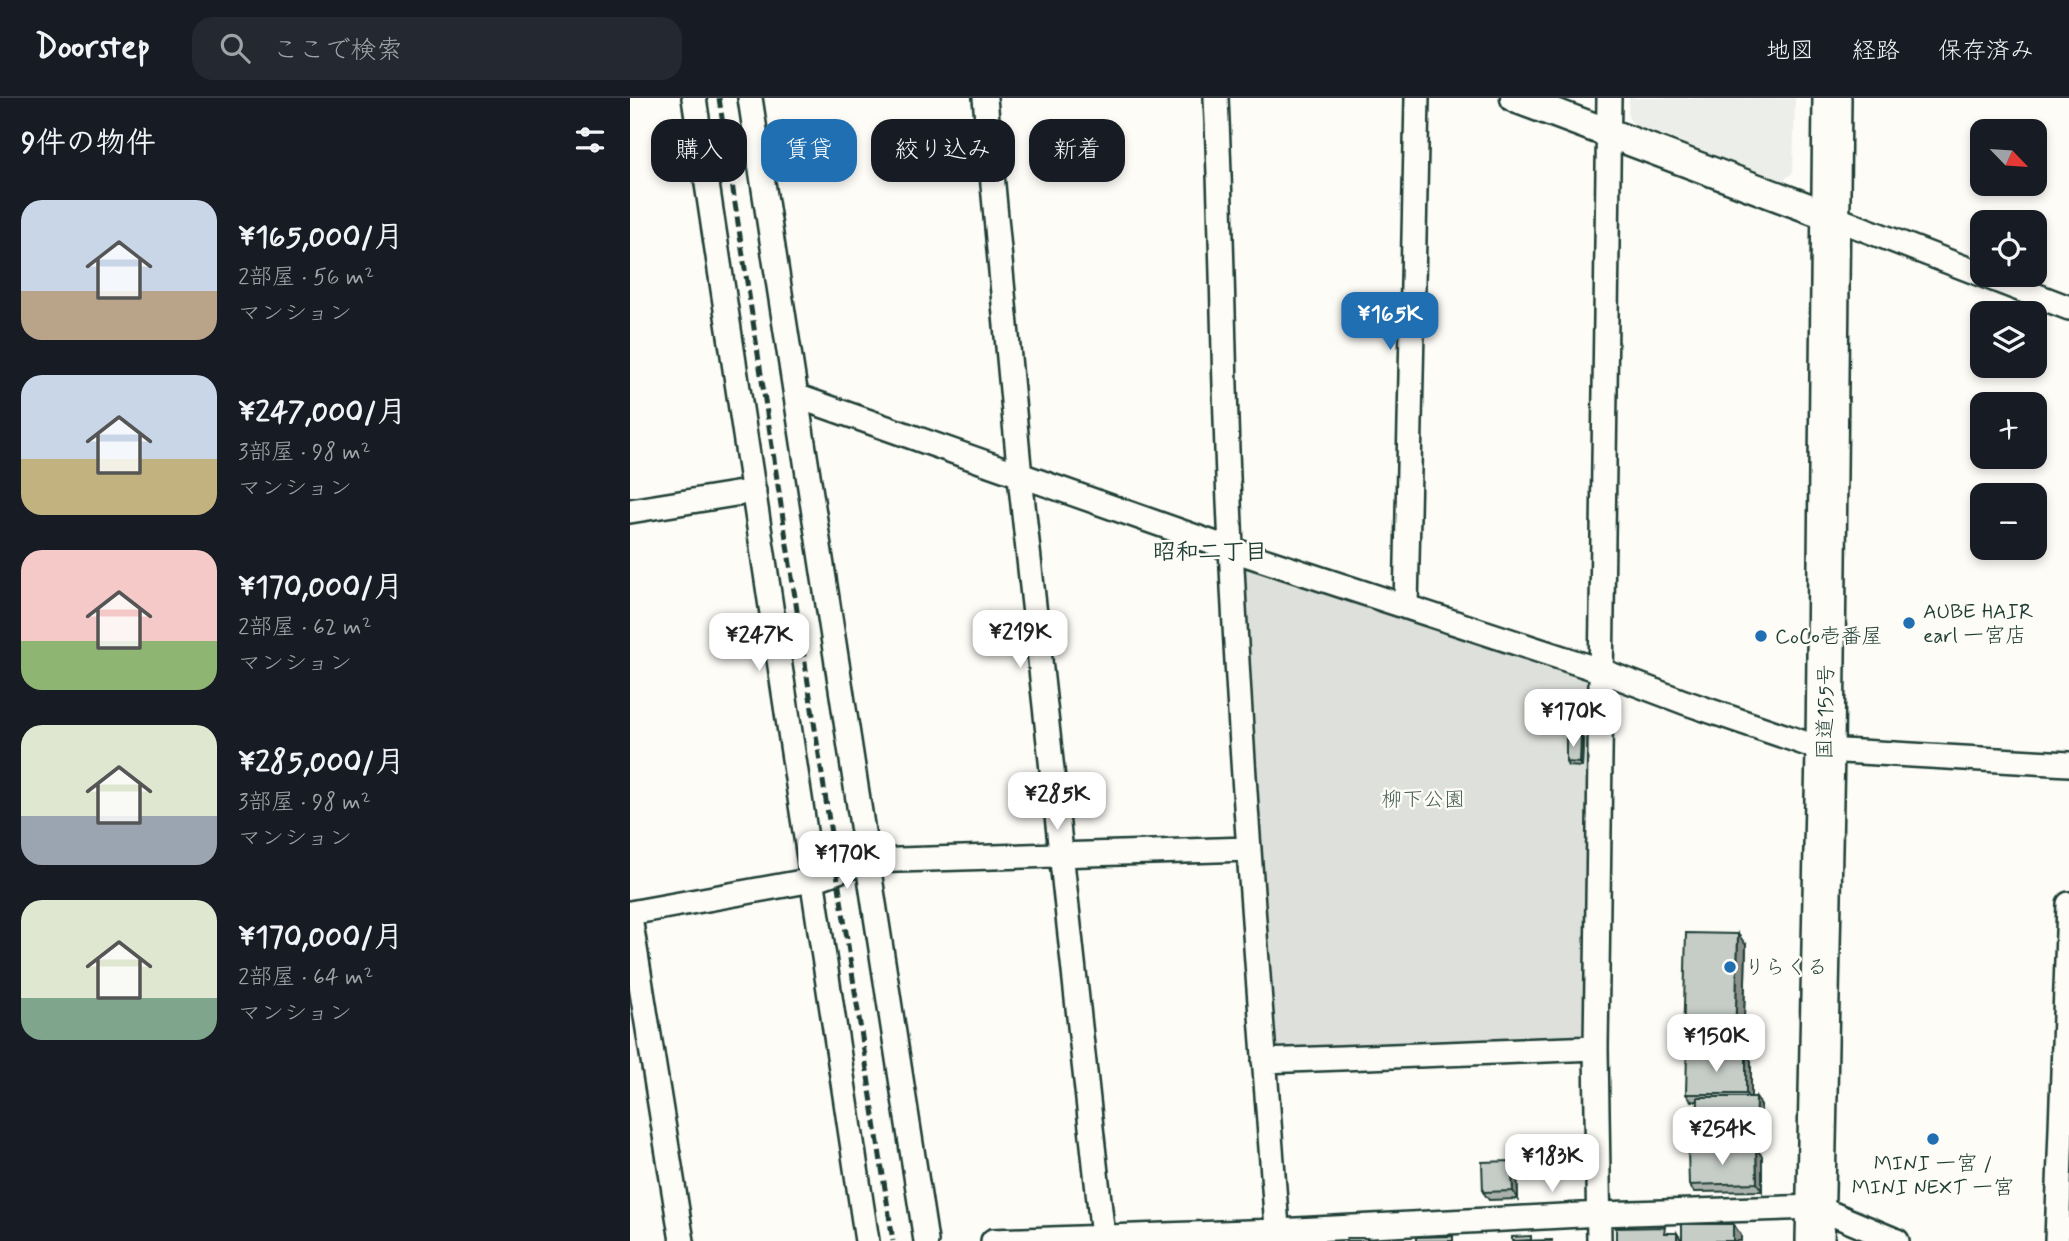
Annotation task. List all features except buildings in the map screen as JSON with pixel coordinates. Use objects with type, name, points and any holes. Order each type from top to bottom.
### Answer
[{"type":"highway","name":"国道155号","points":[[1815,1224],[1825,750],[1832,98]]},
{"type":"street","points":[[694,98],[867,1241]]},
{"type":"street","points":[[750,98],[926,1241]]},
{"type":"street","points":[[985,98],[1020,477],[1103,1237]]},
{"type":"street","points":[[1216,98],[1233,550],[1249,849],[1277,1236]]},
{"type":"street","points":[[1406,607],[1417,98]]},
{"type":"street","points":[[1515,98],[1970,270]]},
{"type":"street","points":[[1599,1241],[1596,1048],[1609,98]]},
{"type":"street","points":[[2014,287],[2069,308]]},
{"type":"street","points":[[796,396],[1020,477],[1602,671],[1825,750],[2069,764]]},
{"type":"street","points":[[630,511],[754,491]]},
{"type":"street","points":[[682,1241],[630,915],[813,880],[867,861],[1249,849]]},
{"type":"street","points":[[2057,1241],[2069,904]]},
{"type":"street","points":[[1264,1061],[1596,1048]]},
{"type":"street","points":[[993,1241],[1277,1236],[1600,1214],[1815,1224],[1897,1241]]},
{"type":"shaded area","points":[[1629,98],[1795,98],[1793,172],[1783,181],[1634,124],[1628,117]]},
{"type":"green space","name":"柳下公園","points":[[1236,555],[1596,674],[1591,1045],[1268,1056]]},
{"type":"railway","points":[[719,98],[893,1241]]},
{"type":"place","name":"AUBE HAIR earl 一宮店","points":[[1909,623]]},
{"type":"place","name":"CoCo壱番屋","points":[[1761,636]]},
{"type":"place","name":"りらくる","points":[[1730,967]]},
{"type":"place","name":"MINI 一宮 / MINI NEXT 一宮","points":[[1933,1139]]},
{"type":"district","name":"昭和二丁目","points":[[1210,551]]}]
